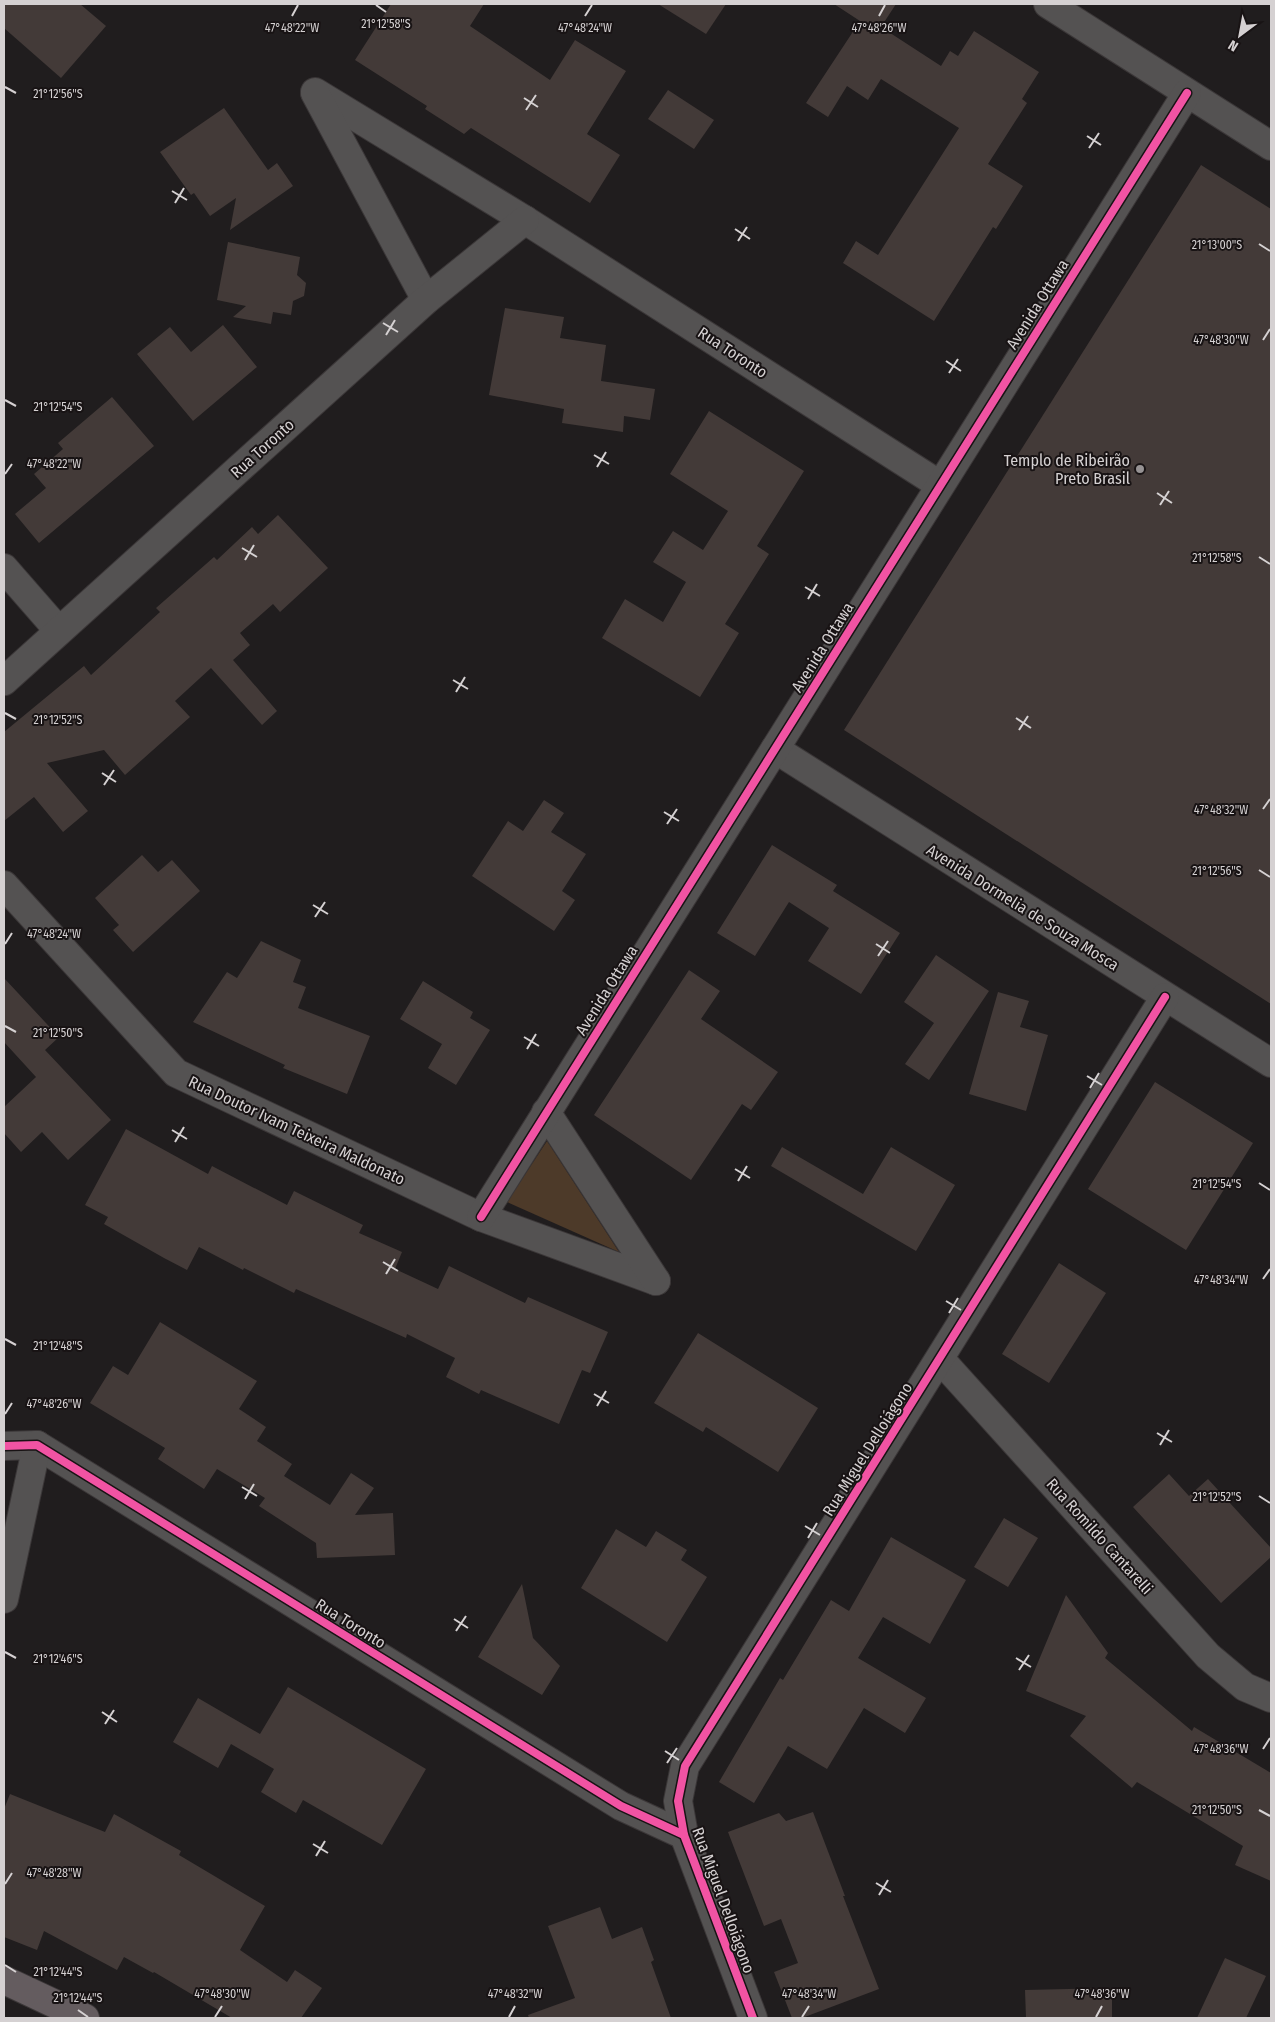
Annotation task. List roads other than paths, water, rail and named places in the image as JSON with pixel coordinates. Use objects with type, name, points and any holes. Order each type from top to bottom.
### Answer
[{"type":"main road","points":[[4,1980],[85,2018]]},
{"type":"street","points":[[1048,4],[1271,146]]},
{"type":"street","name":"Rua Toronto","points":[[426,300],[314,92],[525,220],[940,485]]},
{"type":"street","name":"Avenida Ottawa","points":[[481,1217],[1187,93]]},
{"type":"street","name":"Rua Toronto","points":[[4,681],[426,300],[525,220]]},
{"type":"street","points":[[4,568],[59,631]]},
{"type":"street","name":"Avenida Dormelia de Souza Mosca","points":[[775,750],[1271,1063]]},
{"type":"street","name":"Rua Doutor Ivam Teixeira Maldonato","points":[[4,884],[176,1073],[481,1217],[656,1281],[546,1112]]},
{"type":"street","name":"Rua Miguel Delloiágono","points":[[752,2018],[684,1834],[678,1801],[685,1766],[1165,997]]},
{"type":"street","name":"Rua Romildo Cantarelli","points":[[940,1359],[1208,1656],[1245,1687],[1271,1698]]},
{"type":"street","points":[[4,1446],[37,1445],[4,1598]]},
{"type":"street","name":"Rua Toronto","points":[[37,1445],[621,1806],[684,1834]]},
{"type":"place","name":"Templo de Ribeirão Preto Brasil","points":[[1140,469]]}]
